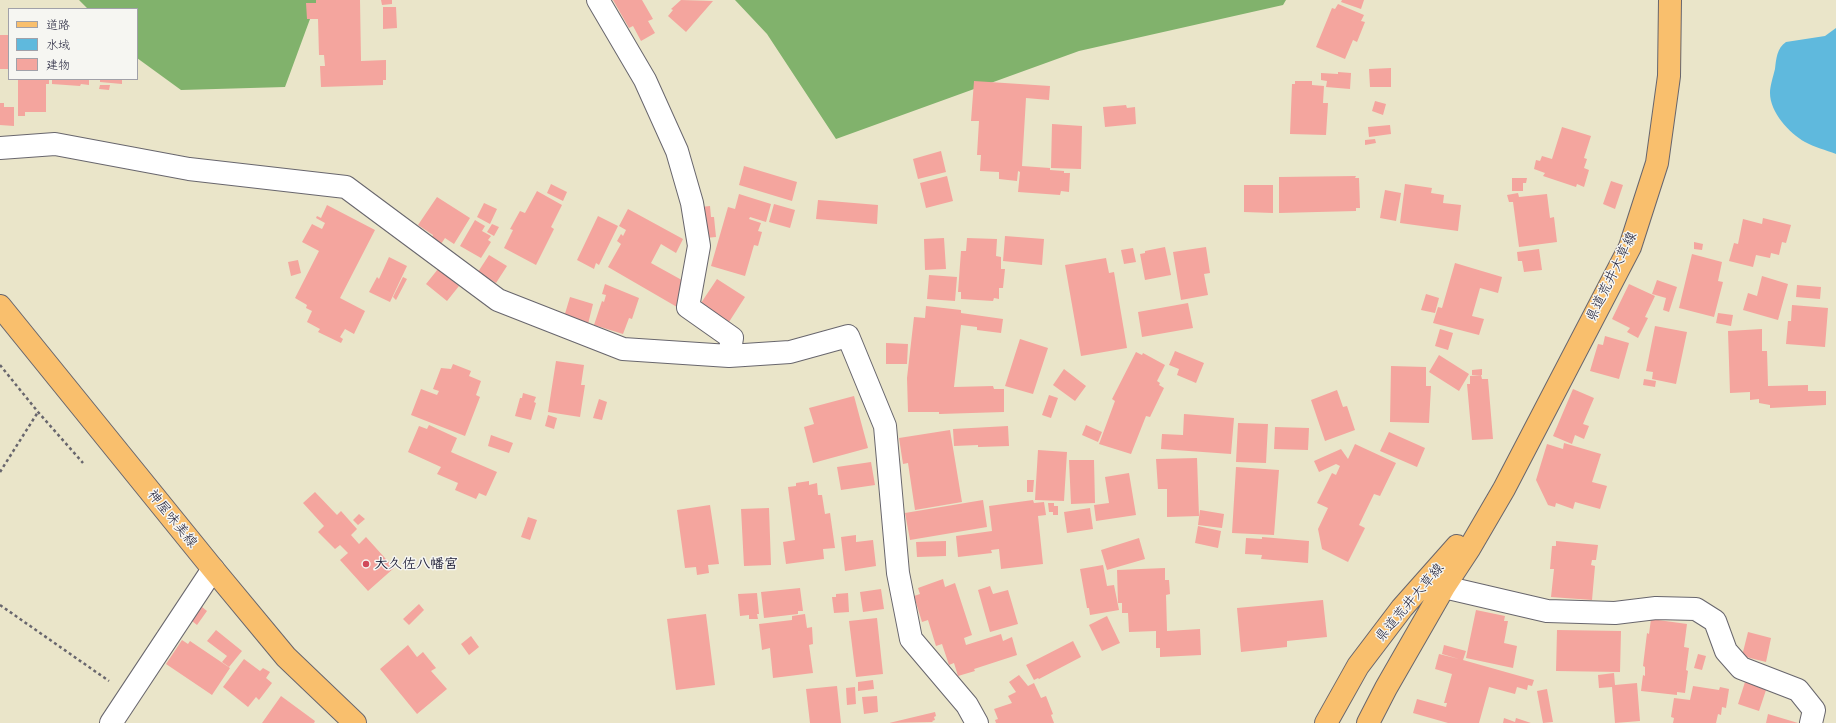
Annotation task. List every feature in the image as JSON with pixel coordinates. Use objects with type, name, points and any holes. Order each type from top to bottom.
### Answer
[{"type":"main road","name":"県道荒井大草線","points":[[1368,723],[1386,688],[1444,588],[1504,489],[1630,246],[1658,163],[1670,76],[1670,0]]},
{"type":"main road","name":"神屋味美線","points":[[0,306],[286,657],[355,723]]},
{"type":"main road","name":"県道荒井大草線","points":[[1326,723],[1358,666],[1402,608],[1440,567],[1504,489]]},
{"type":"street","points":[[598,0],[645,80],[677,151],[692,203],[699,246],[688,307],[732,338],[729,356]]},
{"type":"street","points":[[0,148],[55,144],[189,169],[346,187],[498,300],[623,349],[729,356],[790,352],[848,336],[885,426],[898,573],[911,640],[967,705],[977,723]]},
{"type":"street","points":[[110,723],[213,569]]},
{"type":"street","points":[[1444,588],[1547,611],[1615,613],[1656,608],[1696,609],[1716,621],[1726,651],[1741,668],[1798,690],[1814,710],[1811,723]]},
{"type":"path","points":[[0,365],[38,412],[83,463]]},
{"type":"path","points":[[0,472],[38,412]]},
{"type":"path","points":[[0,605],[129,695]]},
{"type":"green space","points":[[79,0],[317,0],[285,87],[181,90],[138,59],[138,8],[87,8]]},
{"type":"green space","points":[[735,0],[1286,0],[1283,5],[1079,51],[836,139],[767,34]]},
{"type":"water","points":[[1836,28],[1836,154],[1809,144],[1787,128],[1773,107],[1770,93],[1776,61],[1783,44],[1786,42],[1825,36]]},
{"type":"building","points":[[316,0],[360,0],[361,61],[386,60],[386,80],[383,80],[383,85],[321,87],[320,66],[325,66],[324,55],[319,55],[318,19],[307,19],[306,3],[316,3]]},
{"type":"building","points":[[381,0],[392,0],[392,4],[382,5]]},
{"type":"building","points":[[613,0],[642,0],[653,19],[648,21],[655,33],[641,41],[633,26],[629,28]]},
{"type":"building","points":[[681,0],[713,1],[686,32],[668,16],[673,10],[671,9]]},
{"type":"building","points":[[1342,0],[1364,0],[1361,9],[1341,2]]},
{"type":"building","points":[[1338,4],[1364,15],[1361,21],[1365,22],[1357,42],[1353,40],[1345,59],[1316,47],[1332,8],[1335,9]]},
{"type":"building","points":[[383,7],[396,7],[397,28],[383,29]]},
{"type":"building","points":[[0,35],[8,35],[8,69],[0,69]]},
{"type":"building","points":[[1391,68],[1391,87],[1370,87],[1369,69]]},
{"type":"building","points":[[1338,72],[1351,73],[1350,89],[1326,87],[1327,81],[1321,80],[1321,73],[1338,74]]},
{"type":"building","points":[[18,80],[49,80],[49,84],[46,84],[46,112],[25,112],[25,116],[18,116]]},
{"type":"building","points":[[52,80],[89,80],[89,85],[81,84],[80,86],[52,84]]},
{"type":"building","points":[[100,80],[122,80],[122,84],[100,82]]},
{"type":"building","points":[[974,81],[1050,86],[1049,100],[1026,98],[1022,166],[1050,168],[1050,170],[1070,173],[1069,192],[1061,191],[1060,195],[1018,192],[1020,172],[1018,171],[1017,181],[999,179],[999,172],[980,171],[981,155],[977,155],[979,121],[971,121]]},
{"type":"building","points":[[1295,81],[1312,81],[1312,85],[1324,86],[1323,103],[1328,103],[1326,135],[1290,134],[1292,84],[1295,84]]},
{"type":"building","points":[[100,85],[110,85],[109,90],[99,89]]},
{"type":"building","points":[[1375,101],[1386,104],[1383,115],[1372,111]]},
{"type":"building","points":[[0,103],[4,103],[4,107],[14,107],[14,126],[0,125]]},
{"type":"building","points":[[1126,105],[1127,108],[1135,107],[1136,124],[1105,127],[1103,107]]},
{"type":"building","points":[[1052,124],[1082,126],[1081,169],[1051,168]]},
{"type":"building","points":[[1390,125],[1391,134],[1369,137],[1368,127]]},
{"type":"building","points":[[1562,127],[1591,136],[1584,158],[1587,159],[1584,168],[1589,170],[1584,187],[1577,184],[1576,187],[1543,176],[1545,173],[1534,169],[1536,160],[1540,161],[1542,156],[1552,159]]},
{"type":"building","points":[[1375,139],[1376,143],[1365,145],[1365,140]]},
{"type":"building","points":[[941,151],[946,172],[918,179],[913,159]]},
{"type":"building","points":[[744,166],[797,182],[792,201],[739,185]]},
{"type":"building","points":[[947,176],[953,201],[926,208],[920,183]]},
{"type":"building","points":[[1356,176],[1355,178],[1359,178],[1360,208],[1356,208],[1356,211],[1279,213],[1279,177]]},
{"type":"building","points":[[1512,178],[1527,178],[1526,183],[1523,183],[1523,191],[1512,191]]},
{"type":"building","points":[[1611,181],[1623,185],[1615,209],[1603,204]]},
{"type":"building","points":[[551,184],[567,192],[563,201],[547,193]]},
{"type":"building","points":[[1405,184],[1432,188],[1431,193],[1444,195],[1443,203],[1461,205],[1458,231],[1400,223]]},
{"type":"building","points":[[1244,185],[1273,185],[1273,213],[1244,212]]},
{"type":"building","points":[[1385,190],[1401,193],[1396,221],[1380,218]]},
{"type":"building","points":[[537,191],[562,205],[551,227],[554,229],[536,265],[504,248],[513,230],[510,229],[520,211],[525,213]]},
{"type":"building","points":[[1518,193],[1519,197],[1547,194],[1550,218],[1554,217],[1557,242],[1519,247],[1513,202],[1509,202],[1507,195]]},
{"type":"building","points":[[739,194],[771,204],[766,222],[750,217],[749,219],[761,223],[758,231],[762,232],[758,246],[754,245],[745,276],[711,266],[728,207],[735,209]]},
{"type":"building","points":[[437,197],[470,218],[454,244],[445,238],[441,244],[432,238],[433,235],[418,225]]},
{"type":"building","points":[[818,200],[878,205],[877,224],[816,219]]},
{"type":"building","points":[[484,203],[497,209],[490,224],[477,217]]},
{"type":"building","points":[[774,204],[795,210],[790,228],[769,222]]},
{"type":"building","points":[[327,205],[375,230],[340,298],[365,311],[354,334],[345,329],[340,337],[343,339],[341,343],[318,332],[320,329],[307,322],[312,311],[306,308],[307,305],[295,298],[319,251],[302,242],[312,224],[322,229],[325,223],[316,218],[317,216],[321,218]]},
{"type":"building","points":[[710,206],[711,217],[714,217],[716,237],[705,238],[701,207]]},
{"type":"building","points":[[628,209],[683,239],[676,253],[661,244],[651,263],[689,284],[677,307],[608,267],[621,244],[617,241],[621,234],[623,236],[626,230],[619,226]]},
{"type":"building","points":[[598,216],[618,226],[599,265],[596,263],[594,269],[577,260]]},
{"type":"building","points":[[1763,218],[1791,225],[1786,243],[1782,242],[1779,255],[1771,253],[1770,258],[1756,255],[1753,267],[1729,261],[1734,243],[1738,244],[1743,219],[1762,224]]},
{"type":"building","points":[[475,220],[485,226],[482,231],[491,236],[488,240],[491,242],[481,258],[460,246]]},
{"type":"building","points":[[492,224],[499,227],[494,236],[487,232]]},
{"type":"building","points":[[1005,236],[1044,239],[1042,265],[1003,261]]},
{"type":"building","points":[[944,238],[946,269],[925,270],[924,239]]},
{"type":"building","points":[[967,238],[997,239],[996,256],[1001,257],[1001,269],[1005,269],[1003,288],[999,288],[999,299],[994,298],[993,301],[961,299],[961,292],[958,292],[961,251],[966,251]]},
{"type":"building","points":[[1694,242],[1703,244],[1702,250],[1694,249]]},
{"type":"building","points":[[1165,247],[1171,275],[1145,280],[1140,254],[1145,253],[1145,251]]},
{"type":"building","points":[[1206,247],[1210,273],[1204,274],[1208,295],[1181,300],[1173,252]]},
{"type":"building","points":[[1133,248],[1136,262],[1124,264],[1121,250]]},
{"type":"building","points":[[1539,249],[1542,270],[1524,272],[1522,261],[1518,261],[1517,252]]},
{"type":"building","points":[[1692,254],[1722,262],[1718,281],[1723,282],[1714,317],[1679,308]]},
{"type":"building","points":[[489,255],[507,266],[496,283],[478,272]]},
{"type":"building","points":[[389,257],[407,266],[390,302],[369,292],[377,277],[379,279]]},
{"type":"building","points":[[1106,258],[1109,273],[1114,272],[1127,348],[1081,356],[1065,265]]},
{"type":"building","points":[[298,260],[301,273],[291,276],[288,262]]},
{"type":"building","points":[[1455,263],[1502,277],[1498,293],[1480,288],[1472,316],[1484,319],[1479,335],[1433,323],[1438,307],[1442,308]]},
{"type":"building","points":[[438,269],[459,286],[447,301],[426,284]]},
{"type":"building","points":[[929,275],[957,277],[955,301],[927,299]]},
{"type":"building","points":[[1762,276],[1788,284],[1778,320],[1743,310],[1748,293],[1757,296]]},
{"type":"building","points":[[403,277],[407,279],[396,300],[393,297]]},
{"type":"building","points":[[717,279],[745,297],[729,322],[701,303]]},
{"type":"building","points":[[1657,280],[1677,287],[1669,312],[1663,310],[1666,298],[1652,294]]},
{"type":"building","points":[[605,284],[639,298],[632,319],[629,318],[623,334],[594,325],[602,301],[604,302],[606,295],[602,294]]},
{"type":"building","points":[[1629,284],[1655,296],[1645,317],[1648,318],[1638,338],[1627,332],[1630,328],[1612,319]]},
{"type":"building","points":[[1797,285],[1821,287],[1820,299],[1796,297]]},
{"type":"building","points":[[1426,294],[1439,298],[1435,313],[1421,310]]},
{"type":"building","points":[[570,297],[593,304],[588,324],[564,317]]},
{"type":"building","points":[[1188,303],[1193,328],[1142,337],[1138,312]]},
{"type":"building","points":[[1792,305],[1828,308],[1825,347],[1786,344],[1788,321],[1791,321]]},
{"type":"building","points":[[926,306],[961,310],[961,313],[1003,319],[1001,333],[977,330],[977,327],[961,325],[954,387],[993,386],[994,389],[1004,389],[1004,412],[939,414],[939,412],[908,412],[907,378],[914,317],[925,318]]},
{"type":"building","points":[[1718,313],[1733,315],[1731,326],[1716,323]]},
{"type":"building","points":[[1655,326],[1687,332],[1676,384],[1652,379],[1653,372],[1646,371]]},
{"type":"building","points":[[1440,329],[1453,333],[1448,350],[1435,346]]},
{"type":"building","points":[[1762,329],[1762,351],[1767,351],[1768,386],[1808,385],[1808,391],[1826,391],[1826,405],[1770,408],[1770,405],[1759,403],[1759,399],[1750,400],[1750,392],[1730,393],[1728,331]]},
{"type":"building","points":[[1605,336],[1629,343],[1619,379],[1590,371],[1598,344],[1603,345]]},
{"type":"building","points":[[1020,339],[1048,348],[1033,394],[1005,386]]},
{"type":"building","points":[[886,343],[908,344],[907,364],[886,364]]},
{"type":"building","points":[[1175,351],[1204,363],[1196,383],[1177,375],[1179,369],[1169,365]]},
{"type":"building","points":[[1136,352],[1142,355],[1143,353],[1165,365],[1157,381],[1160,383],[1159,385],[1164,388],[1150,417],[1146,416],[1131,454],[1099,444],[1115,401],[1112,399]]},
{"type":"building","points":[[1439,355],[1469,374],[1459,391],[1429,372]]},
{"type":"building","points":[[556,361],[584,365],[581,385],[585,385],[580,417],[548,412]]},
{"type":"building","points":[[453,364],[471,371],[469,376],[481,381],[476,395],[480,397],[465,436],[411,415],[421,389],[437,395],[439,391],[433,389],[441,368],[451,369]]},
{"type":"building","points":[[1391,366],[1426,367],[1426,386],[1431,386],[1429,423],[1390,422]]},
{"type":"building","points":[[1064,369],[1086,386],[1075,401],[1053,385]]},
{"type":"building","points":[[1482,369],[1482,375],[1472,375],[1472,370]]},
{"type":"building","points":[[1481,375],[1482,379],[1488,379],[1493,439],[1472,440],[1467,384],[1470,384],[1470,376]]},
{"type":"building","points":[[1644,379],[1656,381],[1655,387],[1643,385]]},
{"type":"building","points":[[1573,389],[1594,398],[1583,424],[1589,426],[1584,439],[1575,435],[1572,444],[1553,436]]},
{"type":"building","points":[[1337,390],[1343,407],[1347,406],[1355,430],[1325,441],[1311,400]]},
{"type":"building","points":[[523,393],[536,397],[534,402],[536,403],[531,420],[515,416]]},
{"type":"building","points":[[1049,395],[1058,398],[1051,418],[1042,415]]},
{"type":"building","points":[[854,396],[868,448],[813,463],[804,427],[814,424],[809,408]]},
{"type":"building","points":[[599,399],[607,402],[602,420],[593,418]]},
{"type":"building","points":[[1184,414],[1234,418],[1231,454],[1161,449],[1162,434],[1183,435]]},
{"type":"building","points":[[548,415],[557,418],[554,429],[545,426]]},
{"type":"building","points":[[1238,423],[1268,424],[1266,463],[1236,462]]},
{"type":"building","points":[[429,425],[457,438],[451,452],[497,472],[486,496],[479,493],[476,499],[455,490],[458,483],[437,474],[441,467],[408,452],[419,426],[427,429]]},
{"type":"building","points":[[1086,425],[1102,432],[1098,442],[1082,435]]},
{"type":"building","points":[[1008,426],[1009,446],[954,446],[953,429]]},
{"type":"building","points":[[1275,427],[1309,428],[1308,450],[1274,449]]},
{"type":"building","points":[[950,430],[962,502],[915,510],[908,463],[903,464],[899,438]]},
{"type":"building","points":[[1389,432],[1425,448],[1417,467],[1380,451]]},
{"type":"building","points":[[491,435],[513,443],[509,453],[488,446]]},
{"type":"building","points":[[1564,443],[1601,454],[1592,482],[1607,486],[1600,509],[1575,502],[1573,509],[1556,503],[1555,507],[1548,505],[1536,480],[1547,444],[1563,449]]},
{"type":"building","points":[[1355,444],[1396,463],[1380,496],[1374,494],[1359,525],[1365,528],[1348,562],[1322,549],[1318,529],[1328,508],[1317,503],[1332,473],[1336,475],[1340,466],[1336,464],[1319,472],[1314,461],[1341,449],[1348,459]]},
{"type":"building","points":[[1038,450],[1067,452],[1064,501],[1035,500]]},
{"type":"building","points":[[1197,458],[1199,516],[1167,517],[1167,489],[1158,489],[1156,459]]},
{"type":"building","points":[[1069,460],[1094,460],[1095,503],[1071,504]]},
{"type":"building","points":[[871,462],[875,485],[841,490],[837,467]]},
{"type":"building","points":[[1236,467],[1279,470],[1274,535],[1232,533]]},
{"type":"building","points":[[1129,473],[1136,515],[1096,521],[1094,505],[1109,503],[1105,477]]},
{"type":"building","points":[[1027,480],[1034,480],[1033,492],[1027,492]]},
{"type":"building","points":[[809,481],[809,485],[817,483],[818,495],[822,495],[825,514],[830,513],[835,548],[823,549],[824,559],[786,564],[783,542],[795,540],[788,487],[796,486],[796,483]]},
{"type":"building","points":[[315,492],[337,515],[341,511],[357,529],[351,535],[359,544],[366,537],[394,568],[368,591],[340,560],[348,553],[340,545],[335,549],[318,532],[324,526],[303,503]]},
{"type":"building","points":[[983,500],[987,527],[910,540],[905,513]]},
{"type":"building","points":[[1033,500],[1034,503],[1044,502],[1046,515],[1038,516],[1043,564],[1001,569],[999,549],[991,550],[992,553],[958,557],[956,536],[992,531],[989,506]]},
{"type":"building","points":[[1048,503],[1054,503],[1054,506],[1058,506],[1058,515],[1053,515],[1053,512],[1049,512]]},
{"type":"building","points":[[710,505],[719,564],[708,565],[709,573],[697,575],[696,567],[685,568],[677,510]]},
{"type":"building","points":[[769,508],[771,565],[744,566],[741,509]]},
{"type":"building","points":[[1090,508],[1093,529],[1067,533],[1064,512]]},
{"type":"building","points":[[1200,510],[1224,514],[1222,528],[1198,525]]},
{"type":"building","points":[[359,514],[365,519],[358,525],[353,520]]},
{"type":"building","points":[[528,517],[537,520],[530,540],[521,537]]},
{"type":"building","points":[[1198,526],[1221,531],[1218,548],[1195,543]]},
{"type":"building","points":[[856,535],[856,542],[873,540],[876,566],[845,571],[841,537]]},
{"type":"building","points":[[1262,537],[1309,541],[1308,563],[1261,559],[1262,555],[1245,554],[1246,538],[1262,539]]},
{"type":"building","points":[[1139,538],[1145,559],[1107,570],[1101,550]]},
{"type":"building","points":[[946,541],[946,556],[917,557],[916,542]]},
{"type":"building","points":[[1556,541],[1598,545],[1596,560],[1592,560],[1591,565],[1595,566],[1592,600],[1551,597],[1554,569],[1550,569],[1552,546],[1556,546]]},
{"type":"building","points":[[1103,565],[1107,586],[1114,585],[1119,610],[1090,615],[1089,608],[1087,608],[1080,569]]},
{"type":"building","points":[[1165,568],[1165,580],[1169,580],[1170,594],[1166,595],[1167,631],[1200,629],[1201,655],[1160,657],[1160,648],[1156,648],[1156,631],[1129,632],[1128,613],[1122,613],[1122,603],[1118,603],[1117,570]]},
{"type":"building","points":[[943,579],[945,587],[955,583],[972,635],[964,638],[966,645],[1001,634],[1003,641],[1012,637],[1017,655],[974,669],[975,671],[958,676],[954,663],[949,665],[942,644],[936,646],[928,620],[922,622],[914,596],[920,594],[918,588]]},
{"type":"building","points":[[990,586],[993,594],[1008,590],[1018,624],[990,632],[978,590]]},
{"type":"building","points":[[800,588],[803,611],[798,611],[798,614],[764,618],[761,592]]},
{"type":"building","points":[[881,589],[884,609],[863,612],[860,592]]},
{"type":"building","points":[[757,593],[758,619],[749,619],[749,615],[740,616],[738,594]]},
{"type":"building","points":[[848,593],[849,612],[834,613],[832,597],[836,597],[836,594]]},
{"type":"building","points":[[1323,600],[1327,637],[1287,641],[1287,647],[1241,652],[1237,608]]},
{"type":"building","points":[[419,604],[424,610],[409,625],[403,619]]},
{"type":"building","points":[[202,607],[207,611],[197,625],[192,621]]},
{"type":"building","points":[[1476,610],[1505,616],[1504,621],[1508,621],[1504,643],[1517,646],[1513,668],[1466,658]]},
{"type":"building","points":[[706,614],[715,685],[676,690],[667,619]]},
{"type":"building","points":[[805,614],[807,628],[812,627],[813,644],[809,645],[813,673],[773,678],[770,648],[762,650],[759,624],[792,620],[792,616]]},
{"type":"building","points":[[1107,616],[1120,643],[1102,651],[1089,625]]},
{"type":"building","points":[[877,618],[883,674],[856,677],[849,621]]},
{"type":"building","points":[[1651,619],[1687,624],[1684,647],[1689,648],[1685,693],[1677,692],[1677,695],[1641,691],[1643,675],[1645,676],[1645,667],[1643,666],[1647,633],[1649,634]]},
{"type":"building","points":[[216,630],[242,651],[229,667],[222,662],[227,656],[207,641]]},
{"type":"building","points":[[1557,630],[1621,631],[1620,672],[1556,671]]},
{"type":"building","points":[[1748,632],[1771,638],[1766,662],[1742,656]]},
{"type":"building","points":[[471,636],[479,647],[469,655],[461,644]]},
{"type":"building","points":[[182,640],[188,644],[190,641],[230,668],[212,695],[166,664]]},
{"type":"building","points":[[1073,641],[1081,657],[1039,679],[1034,680],[1026,665]]},
{"type":"building","points":[[408,645],[417,657],[423,652],[436,668],[431,671],[447,689],[417,714],[380,669]]},
{"type":"building","points":[[1444,645],[1466,651],[1463,660],[1534,680],[1532,686],[1528,685],[1527,690],[1517,687],[1515,694],[1489,687],[1479,723],[1448,723],[1413,713],[1417,699],[1446,707],[1447,703],[1444,703],[1452,674],[1435,669],[1439,654],[1459,659],[1442,654]]},
{"type":"building","points":[[1698,654],[1706,656],[1702,670],[1694,668]]},
{"type":"building","points":[[244,659],[260,671],[263,668],[270,672],[266,678],[272,683],[259,700],[256,697],[248,707],[223,687]]},
{"type":"building","points":[[1614,673],[1615,685],[1637,683],[1640,721],[1615,723],[1612,687],[1599,688],[1598,675]]},
{"type":"building","points":[[1019,675],[1028,686],[1034,683],[1041,698],[1046,696],[1053,714],[1051,715],[1054,723],[996,723],[995,720],[998,719],[994,709],[1012,703],[1008,696],[1016,692],[1009,682]]},
{"type":"building","points":[[873,680],[874,689],[858,691],[858,682]]},
{"type":"building","points":[[1745,682],[1766,690],[1759,711],[1738,704]]},
{"type":"building","points":[[837,686],[841,723],[810,723],[806,689]]},
{"type":"building","points":[[1693,686],[1719,690],[1720,687],[1729,689],[1726,708],[1722,707],[1721,715],[1718,714],[1716,723],[1673,723],[1674,718],[1671,717],[1674,698],[1690,700]]},
{"type":"building","points":[[855,687],[856,704],[847,705],[846,688]]},
{"type":"building","points":[[1547,689],[1553,722],[1543,723],[1537,691]]},
{"type":"building","points":[[281,696],[315,721],[314,723],[262,723]]},
{"type":"building","points":[[877,696],[878,712],[864,714],[862,697]]},
{"type":"building","points":[[935,712],[936,716],[934,717],[935,720],[932,721],[933,722],[889,723]]},
{"type":"building","points":[[1768,714],[1798,723],[1766,723]]},
{"type":"building","points":[[1504,718],[1515,722],[1516,718],[1531,723],[1503,723]]},
{"type":"place","name":"大久佐八幡宮","points":[[366,564]]}]
